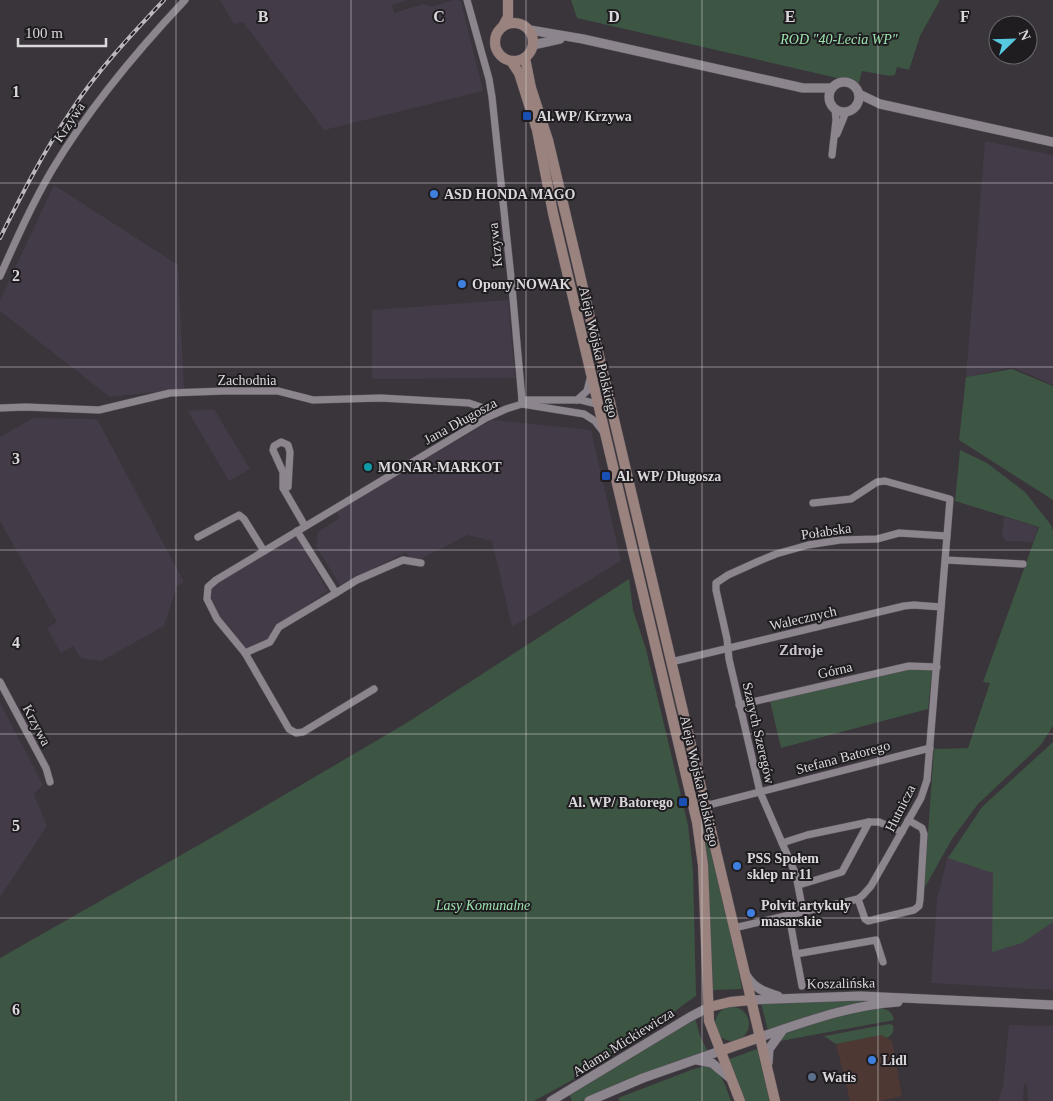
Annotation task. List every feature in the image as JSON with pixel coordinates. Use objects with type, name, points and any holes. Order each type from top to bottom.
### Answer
[{"type":"main road","points":[[510,0],[515,15],[533,37],[531,52],[526,58],[511,61],[502,56],[496,46],[496,35],[508,17],[510,0]]},
{"type":"main road","points":[[503,26],[513,23],[526,27]]},
{"type":"main road","name":"Aleja Wojska Polskiego","points":[[526,58],[531,88],[548,140],[760,1037]]},
{"type":"main road","name":"Aleja Wojska Polskiego","points":[[511,61],[519,73],[537,130],[548,191],[576,314],[701,846],[704,876],[709,1007],[711,1027],[720,1051]]},
{"type":"main road","points":[[576,314],[588,312]]},
{"type":"main road","points":[[649,624],[661,621]]},
{"type":"main road","points":[[709,1007],[751,1000]]},
{"type":"main road","points":[[740,1101],[720,1051],[760,1037],[775,1101]]},
{"type":"street","name":"Krzywa","points":[[0,276],[31,208],[79,129],[140,48],[185,0]]},
{"type":"street","name":"Krzywa","points":[[468,0],[492,97],[512,279],[522,402]]},
{"type":"street","points":[[526,27],[803,88],[825,96],[835,109],[835,141]]},
{"type":"street","points":[[533,45],[567,37]]},
{"type":"street","points":[[829,100],[829,93],[839,82],[846,81],[855,86],[859,94],[857,105],[846,112],[835,109]]},
{"type":"street","points":[[803,88],[832,88]]},
{"type":"street","points":[[859,94],[880,104],[1053,142]]},
{"type":"street","points":[[857,105],[880,104]]},
{"type":"street","points":[[832,155],[846,112]]},
{"type":"street","points":[[577,400],[587,391],[590,373]]},
{"type":"street","name":"Zachodnia","points":[[0,408],[26,407],[99,410],[170,394],[278,391],[313,400],[381,398],[470,403],[493,414]]},
{"type":"street","points":[[522,402],[577,400],[597,404]]},
{"type":"street","points":[[584,414],[597,404],[609,401]]},
{"type":"street","points":[[522,402],[584,414],[599,423],[605,434]]},
{"type":"street","name":"Jana Długosza","points":[[374,690],[303,732],[296,733],[289,729],[245,653],[220,625],[208,602],[208,587],[220,577],[493,414],[522,402]]},
{"type":"street","points":[[282,488],[288,487],[290,452],[287,444],[281,442],[276,444],[273,450],[283,472],[282,488],[305,526]]},
{"type":"street","name":"Hutnicza","points":[[813,503],[851,499],[872,485],[885,481],[950,499],[925,789],[871,886],[858,899]]},
{"type":"street","points":[[198,537],[239,515],[244,519],[264,551]]},
{"type":"street","points":[[297,531],[336,593]]},
{"type":"street","name":"Połabska","points":[[716,584],[728,575],[759,561],[808,545],[840,540],[877,539],[899,533],[947,536]]},
{"type":"street","points":[[245,653],[270,642],[279,627],[357,580],[403,560],[421,563]]},
{"type":"street","points":[[946,560],[1023,564]]},
{"type":"street","points":[[220,577],[224,585]]},
{"type":"street","name":"Szarych Szeregów","points":[[716,584],[727,639],[727,649],[760,792],[796,875],[803,912]]},
{"type":"street","name":"Walecznych","points":[[671,662],[904,606],[942,607]]},
{"type":"street","name":"Górna","points":[[739,705],[909,666],[937,667]]},
{"type":"street","name":"Krzywa","points":[[0,682],[46,768],[50,782]]},
{"type":"street","name":"Stefana Batorego","points":[[705,806],[930,748]]},
{"type":"street","points":[[734,928],[858,899],[865,919],[868,920],[914,910],[918,907],[920,900],[924,834],[922,828],[908,820]]},
{"type":"street","points":[[799,885],[842,872],[869,822]]},
{"type":"street","points":[[782,843],[807,835],[869,822],[879,822],[902,832]]},
{"type":"street","points":[[789,915],[802,986]]},
{"type":"street","points":[[796,954],[876,940],[882,962]]},
{"type":"street","points":[[745,972],[754,985],[763,992],[788,998]]},
{"type":"street","name":"Koszalińska","points":[[751,1000],[860,996],[1053,1004]]},
{"type":"street","name":"Koszalińska","points":[[760,1037],[823,1016],[865,1006],[931,1000]]},
{"type":"street","name":"Adama Mickiewicza","points":[[551,1101],[709,1007]]},
{"type":"street","points":[[768,1070],[769,1049],[784,1029]]},
{"type":"street","points":[[589,1101],[643,1078],[720,1051]]},
{"type":"street","points":[[692,1061],[704,1060],[712,1063],[732,1080]]},
{"type":"shaded area","points":[[220,0],[408,0],[392,5],[394,13],[424,4],[432,7],[453,0],[461,1],[483,91],[324,130],[243,22],[234,24]]},
{"type":"shaded area","points":[[985,141],[1053,155],[1053,385],[1012,367],[966,377]]},
{"type":"shaded area","points":[[54,185],[178,265],[184,389],[110,397],[0,311],[0,300]]},
{"type":"shaded area","points":[[508,300],[515,378],[372,379],[372,310]]},
{"type":"shaded area","points":[[214,409],[250,469],[229,481],[188,411]]},
{"type":"shaded area","points":[[34,418],[97,419],[184,582],[177,586],[164,626],[101,661],[81,658],[73,646],[61,653],[47,628],[57,622],[0,521],[0,437]]},
{"type":"shaded area","points":[[492,420],[591,430],[621,561],[512,627],[492,541],[467,535],[421,559],[410,558],[406,552],[340,585],[316,546],[318,532],[340,518],[336,512]]},
{"type":"shaded area","points":[[1004,517],[1038,527],[1033,542],[1006,541],[1002,536]]},
{"type":"shaded area","points":[[295,537],[328,591],[274,627],[270,638],[248,650],[223,622],[210,594],[212,585]]},
{"type":"shaded area","points":[[0,703],[43,785],[34,794],[47,826],[0,897]]},
{"type":"shaded area","points":[[1053,845],[1053,990],[931,983],[937,899],[948,855],[992,871]]},
{"type":"shaded area","points":[[1009,1025],[1053,1026],[1053,1101],[1028,1101],[1027,1085],[1024,1083],[1023,1101],[998,1101],[1003,1087]]},
{"type":"shaded area","points":[[881,1035],[892,1041],[902,1096],[880,1101],[850,1101],[836,1044]]},
{"type":"green space","name":"ROD \"40-Lecia WP\"","points":[[571,0],[940,0],[920,36],[909,70],[897,67],[895,75],[890,76],[862,71],[859,83],[577,18]]},
{"type":"green space","points":[[1012,369],[1053,386],[1053,500],[959,440],[966,377]]},
{"type":"green space","points":[[960,450],[987,463],[1025,492],[1051,525],[1053,531],[1053,726],[1040,746],[978,804],[952,839],[924,889],[934,749],[968,748],[990,683],[983,682],[1039,527],[955,501]]},
{"type":"green space","name":"Lasy Komunalne","points":[[629,579],[633,610],[646,649],[688,825],[693,871],[696,996],[631,1045],[534,1101],[0,1101],[0,958],[218,834],[408,722]]},
{"type":"green space","points":[[912,668],[930,669],[932,672],[928,709],[781,748],[770,701]]},
{"type":"green space","points":[[1053,742],[1053,922],[1022,943],[992,952],[993,873],[948,858],[982,807]]},
{"type":"green space","points":[[706,822],[731,929],[742,989],[712,990],[700,824]]},
{"type":"green space","points":[[880,998],[768,1031],[761,1003]]},
{"type":"green space","points":[[732,1007],[739,1008],[744,1012],[748,1017],[748,1031],[744,1036],[739,1040],[732,1041],[725,1040],[720,1036],[716,1031],[715,1024],[716,1017],[720,1012],[725,1008]]},
{"type":"green space","points":[[878,1008],[892,1014],[894,1020],[775,1042],[785,1032],[841,1015]]},
{"type":"green space","points":[[695,1018],[700,1036],[708,1052],[620,1084],[582,1101],[572,1101],[569,1094]]},
{"type":"green space","points":[[889,1024],[893,1025],[893,1031],[891,1036],[887,1038],[881,1035],[836,1044],[824,1036]]},
{"type":"green space","points":[[757,1049],[770,1101],[744,1101],[727,1060]]},
{"type":"green space","points":[[705,1066],[716,1070],[725,1085],[731,1101],[620,1101],[618,1098],[691,1070]]},
{"type":"railway","points":[[0,238],[42,157],[81,96],[139,26],[164,0]]},
{"type":"place","name":"Al.WP/ Krzywa","points":[[527,116]]},
{"type":"place","name":"ASD HONDA MAGO","points":[[434,194]]},
{"type":"place","name":"Opony NOWAK","points":[[462,284]]},
{"type":"place","name":"MONAR-MARKOT","points":[[368,467]]},
{"type":"place","name":"Al. WP/ Długosza","points":[[606,476]]},
{"type":"place","name":"Al. WP/ Batorego","points":[[683,802]]},
{"type":"place","name":"PSS Społem sklep nr 11","points":[[737,866]]},
{"type":"place","name":"Polvit artykuły masarskie","points":[[751,913]]},
{"type":"place","name":"Lidl","points":[[872,1060]]},
{"type":"place","name":"Watis","points":[[812,1077]]},
{"type":"district","name":"Zdroje","points":[[801,650]]}]
